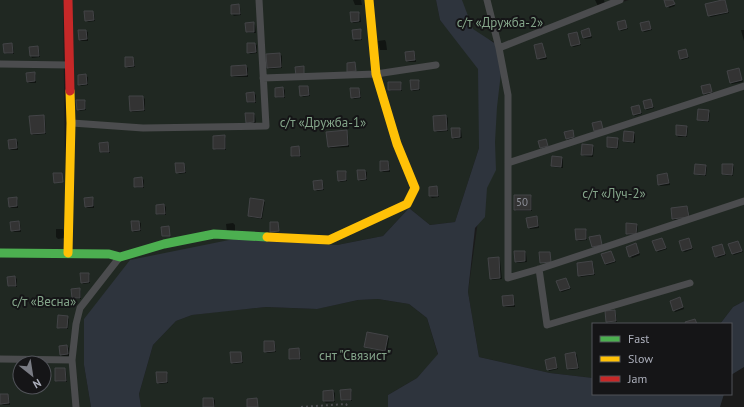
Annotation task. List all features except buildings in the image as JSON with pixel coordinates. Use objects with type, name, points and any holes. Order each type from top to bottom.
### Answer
[{"type":"street","points":[[68,0],[71,123],[68,253]]},
{"type":"street","points":[[0,253],[109,254],[120,257],[164,244],[214,234],[329,240],[407,204],[415,188],[397,144],[376,74],[369,0]]},
{"type":"lane","points":[[71,123],[143,128],[266,126],[259,0]]},
{"type":"lane","points":[[487,0],[500,48],[508,94],[508,278],[744,201]]},
{"type":"lane","points":[[500,48],[609,2],[620,0]]},
{"type":"lane","points":[[0,64],[69,65]]},
{"type":"lane","points":[[263,78],[376,74],[436,65]]},
{"type":"lane","points":[[508,163],[744,86]]},
{"type":"lane","points":[[76,407],[72,360],[76,324],[80,308],[120,257]]},
{"type":"lane","points":[[539,269],[547,325],[690,283]]},
{"type":"lane","points":[[0,359],[72,360]]},
{"type":"path","points":[[301,407],[346,404],[348,407]]},
{"type":"green space","points":[[0,0],[63,0],[66,250],[0,249]]},
{"type":"green space","name":"с/т «Дружба-1»","points":[[71,0],[436,0],[440,20],[479,66],[479,148],[455,222],[430,225],[409,208],[383,236],[337,245],[84,319],[84,365],[91,407],[0,407],[0,257],[72,250]]},
{"type":"green space","name":"с/т «Дружба-2»","points":[[456,0],[615,0],[500,44],[469,32]]},
{"type":"green space","name":"с/т «Луч-2»","points":[[629,0],[744,0],[744,301],[733,307],[721,323],[592,323],[592,378],[550,373],[479,357],[468,292],[502,50],[609,6]]},
{"type":"green space","name":"снт \"Связист\"","points":[[378,299],[409,304],[427,318],[438,355],[417,378],[388,395],[388,407],[141,407],[139,394],[153,345],[176,321],[192,315],[224,311],[266,307],[316,309],[358,300]]},
{"type":"shaded area","points":[[436,0],[462,0],[473,29],[499,46],[502,64],[495,142],[496,170],[487,188],[485,217],[475,228],[468,292],[479,357],[550,373],[592,378],[592,395],[724,395],[720,407],[388,407],[388,395],[417,378],[438,354],[427,318],[409,304],[378,299],[358,300],[317,309],[266,307],[192,315],[176,321],[153,345],[139,394],[141,407],[91,407],[84,365],[84,319],[130,260],[234,239],[337,245],[383,236],[409,208],[430,225],[455,222],[479,148],[478,69],[440,20]]},
{"type":"shaded area","points":[[744,301],[744,367],[732,374],[732,323],[721,323],[733,307]]},
{"type":"traffic: fast","points":[[0,253],[109,254],[120,257],[164,244],[214,234],[267,237]]},
{"type":"traffic: slow","points":[[267,237],[329,240],[407,204],[415,188],[397,144],[376,74],[369,0]]},
{"type":"traffic: slow","points":[[68,253],[71,123],[70,91]]},
{"type":"traffic: jam","points":[[68,0],[70,91]]},
{"type":"park label","name":"с/т «Весна»","points":[[44,301]]}]
